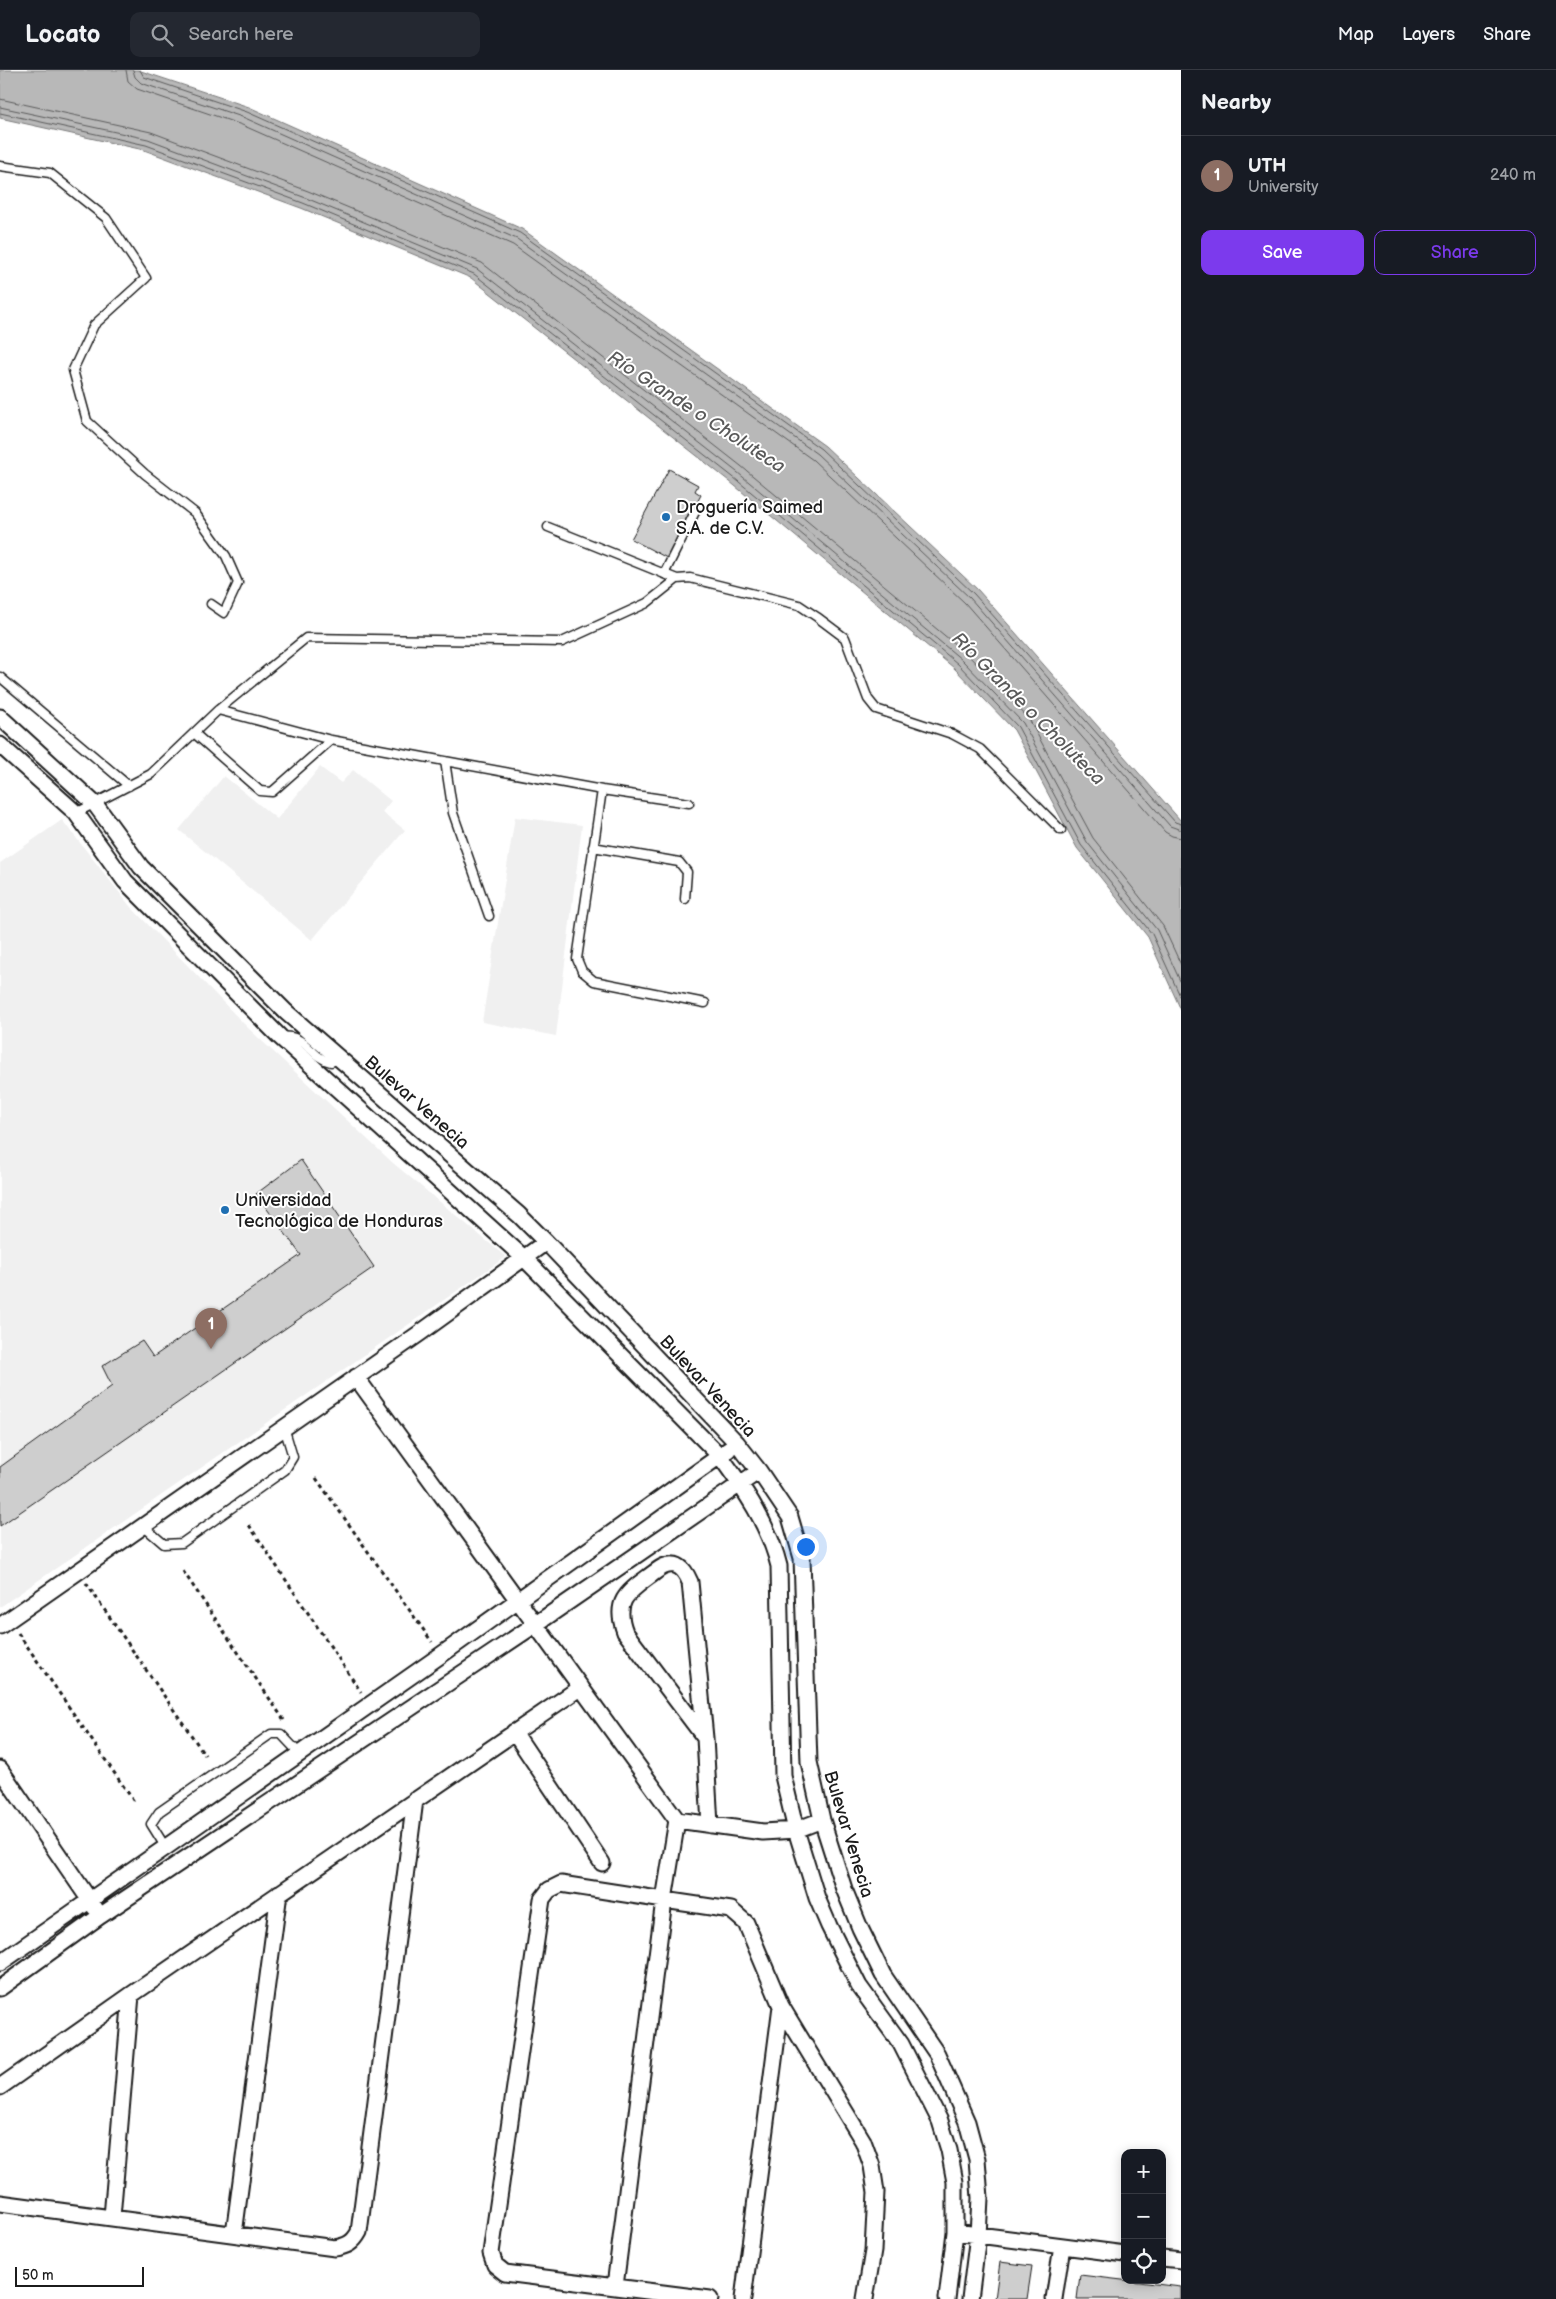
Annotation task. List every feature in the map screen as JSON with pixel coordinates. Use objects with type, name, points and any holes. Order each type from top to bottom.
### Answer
[{"type":"street","name":"Bulevar Venecia","points":[[0,717],[95,804],[141,867],[286,1012],[519,1215],[546,1242],[737,1443],[759,1471],[790,1517],[802,1558],[809,1762],[822,1820],[844,1888],[860,1928],[883,1976],[937,2054],[967,2122],[977,2159],[980,2198],[978,2235],[970,2299]]},
{"type":"street","points":[[0,745],[76,813],[125,881],[280,1038],[524,1258],[720,1456],[740,1484],[767,1529],[779,1566],[783,1776],[796,1830],[817,1898],[859,1986],[901,2044],[940,2121],[949,2150],[955,2182],[955,2232],[947,2299]]},
{"type":"street","points":[[4,1622],[546,1242]]},
{"type":"street","points":[[356,1377],[677,1820],[664,1900],[615,2286]]},
{"type":"street","points":[[1,1961],[370,1705],[737,1443]]},
{"type":"street","points":[[0,1988],[100,1916],[536,1624],[759,1471]]},
{"type":"street","points":[[705,1738],[625,1632],[620,1618],[622,1604],[627,1592],[666,1565],[677,1565],[684,1570],[690,1582],[705,1738],[710,1824]]},
{"type":"street","points":[[0,2087],[279,1893],[581,1687]]},
{"type":"street","points":[[514,1732],[602,1863]]},
{"type":"street","points":[[0,1769],[100,1916]]},
{"type":"street","points":[[0,2203],[335,2248],[346,2246],[354,2241],[359,2232],[415,1800]]},
{"type":"street","points":[[677,1820],[763,1832],[796,1830],[822,1820]]},
{"type":"street","points":[[710,2299],[505,2273],[495,2265],[491,2253],[542,1899],[549,1890],[561,1884],[731,1910],[746,1923],[781,2006],[863,2141],[872,2166],[876,2192],[874,2251],[865,2299]]},
{"type":"street","points":[[234,2234],[279,1893]]},
{"type":"street","points":[[112,2217],[132,1995]]},
{"type":"street","points":[[743,2299],[781,2006]]},
{"type":"street","points":[[955,2232],[1121,2253]]},
{"type":"street","points":[[1054,2299],[1062,2246]]},
{"type":"street","points":[[1166,2258],[1181,2260]]},
{"type":"lane","points":[[0,166],[50,172],[106,218],[146,278],[94,324],[73,370],[87,421],[145,474],[195,513],[226,556],[238,583],[224,613],[211,604]]},
{"type":"lane","points":[[664,574],[695,512]]},
{"type":"lane","points":[[548,528],[677,579],[690,578],[799,605],[845,638],[868,700],[876,709],[952,734],[980,749],[1061,830]]},
{"type":"lane","points":[[76,813],[151,774],[218,710],[306,638],[562,642],[647,603],[677,579]]},
{"type":"lane","points":[[0,677],[129,786]]},
{"type":"lane","points":[[218,710],[331,740],[602,790],[689,803]]},
{"type":"lane","points":[[194,732],[260,791],[272,792],[331,740]]},
{"type":"lane","points":[[445,761],[454,813],[489,916]]},
{"type":"lane","points":[[602,790],[577,959],[582,971],[594,981],[704,1004]]},
{"type":"lane","points":[[593,847],[679,862],[687,872],[684,899]]},
{"type":"lane","points":[[280,1038],[291,1035],[299,1039],[323,1060],[332,1062],[338,1059]]},
{"type":"lane","points":[[143,1526],[164,1544],[182,1543],[242,1501],[285,1470],[293,1457],[284,1427]]},
{"type":"lane","points":[[166,1848],[151,1824],[159,1812],[190,1789],[272,1734],[281,1734],[300,1754]]},
{"type":"path","points":[[316,1478],[441,1655]]},
{"type":"path","points":[[249,1525],[370,1705]]},
{"type":"path","points":[[78,1571],[205,1755]]},
{"type":"path","points":[[183,1571],[289,1729]]},
{"type":"path","points":[[4,1622],[135,1803]]},
{"type":"shaded area","points":[[320,767],[341,783],[353,770],[391,801],[382,812],[405,830],[312,940],[179,830],[224,776],[277,819]]},
{"type":"shaded area","points":[[515,817],[582,825],[556,1036],[482,1022]]},
{"type":"shaded area","name":"Universidad Tecnológica de Honduras","points":[[62,820],[130,906],[248,1028],[393,1163],[506,1257],[0,1607],[0,863]]},
{"type":"water","name":"Río Grande o Choluteca","points":[[0,70],[138,70],[249,107],[522,229],[825,446],[978,590],[1181,821],[1181,1010],[1148,937],[1077,848],[1014,730],[954,668],[729,481],[471,278],[301,208],[144,150],[0,118]]},
{"type":"building","name":"Droguería Saimed S.A. de C.V.","points":[[669,469],[698,485],[695,491],[701,495],[667,558],[631,539]]},
{"type":"building","points":[[301,1160],[374,1267],[0,1526],[0,1467],[112,1386],[102,1366],[142,1341],[153,1357],[301,1255],[256,1194]]},
{"type":"building","points":[[1000,2262],[1032,2266],[1027,2299],[995,2299]]},
{"type":"building","points":[[1080,2275],[1121,2280],[1121,2284],[1156,2284],[1181,2287],[1181,2299],[1077,2299]]},
{"type":"place","name":"Droguería Saimed S.A. de C.V.","points":[[666,517]]},
{"type":"place","name":"Universidad Tecnológica de Honduras","points":[[225,1210]]},
{"type":"place","name":"UTH","points":[[211,1349]]}]
